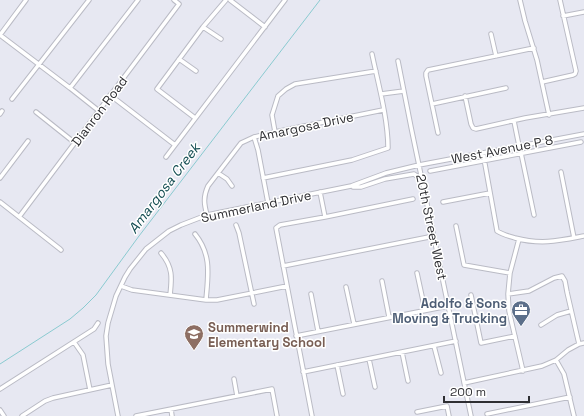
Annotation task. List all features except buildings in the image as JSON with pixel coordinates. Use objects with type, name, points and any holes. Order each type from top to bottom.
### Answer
[{"type":"street","points":[[26,0],[0,35],[99,112]]},
{"type":"street","points":[[12,99],[89,0]]},
{"type":"street","points":[[70,88],[138,0]]},
{"type":"street","name":"Dianron Road","points":[[19,218],[179,4],[174,0]]},
{"type":"street","points":[[195,118],[157,89],[203,27],[226,0]]},
{"type":"street","points":[[230,0],[265,27]]},
{"type":"street","points":[[166,157],[285,0]]},
{"type":"street","points":[[520,0],[534,48],[549,115]]},
{"type":"street","points":[[542,82],[573,75],[576,71],[560,0]]},
{"type":"street","points":[[563,16],[584,12]]},
{"type":"street","points":[[203,27],[221,39]]},
{"type":"street","points":[[491,34],[496,56]]},
{"type":"street","points":[[438,133],[426,76],[428,70],[534,48]]},
{"type":"street","points":[[263,178],[352,160],[388,148],[387,129],[372,54]]},
{"type":"street","points":[[179,59],[196,71]]},
{"type":"street","name":"20th Street West","points":[[398,61],[471,416]]},
{"type":"street","points":[[275,132],[272,115],[278,96],[286,89],[295,84],[376,71]]},
{"type":"street","points":[[432,104],[506,88]]},
{"type":"street","points":[[381,94],[404,91]]},
{"type":"street","points":[[110,95],[174,145]]},
{"type":"street","points":[[465,96],[471,124],[473,128],[476,129],[584,108]]},
{"type":"street","name":"Amargosa Drive","points":[[207,215],[204,199],[205,192],[241,144],[254,137],[383,110]]},
{"type":"street","points":[[36,112],[75,143]]},
{"type":"street","points":[[514,121],[519,146]]},
{"type":"street","name":"West Avenue P 8","points":[[419,165],[584,134]]},
{"type":"street","points":[[254,137],[268,202]]},
{"type":"street","points":[[0,178],[28,142]]},
{"type":"street","name":"West Avenue P 8","points":[[430,171],[582,142]]},
{"type":"street","points":[[483,153],[498,231],[502,234],[519,239],[537,242],[549,242],[584,236]]},
{"type":"street","points":[[521,153],[534,215]]},
{"type":"street","name":"Summerland Drive","points":[[118,416],[106,349],[108,323],[116,296],[121,286],[130,269],[146,249],[169,231],[180,225],[207,215],[347,187],[419,165]]},
{"type":"street","points":[[561,172],[574,238]]},
{"type":"street","points":[[218,173],[227,179],[232,186]]},
{"type":"street","points":[[347,187],[361,187],[385,179],[414,174],[422,180]]},
{"type":"street","points":[[320,192],[325,217]]},
{"type":"street","points":[[443,202],[490,193]]},
{"type":"street","points":[[312,416],[276,228],[285,224],[413,199]]},
{"type":"street","points":[[0,202],[61,250]]},
{"type":"street","points":[[236,225],[254,304]]},
{"type":"street","points":[[456,226],[464,265],[510,273]]},
{"type":"street","points":[[195,234],[206,252],[208,260],[206,300]]},
{"type":"street","points":[[283,266],[434,236]]},
{"type":"street","points":[[519,239],[510,273],[508,294],[509,311],[523,371]]},
{"type":"street","points":[[161,253],[168,263],[172,277],[170,295]]},
{"type":"street","points":[[417,273],[425,310]]},
{"type":"street","points":[[508,294],[529,291],[554,278],[562,276],[565,281],[579,344]]},
{"type":"street","points":[[382,281],[389,317]]},
{"type":"street","points":[[121,286],[132,290],[206,300],[217,300],[287,286]]},
{"type":"street","points":[[346,287],[354,324]]},
{"type":"street","points":[[312,294],[318,331]]},
{"type":"street","points":[[471,295],[481,344],[515,336]]},
{"type":"street","points":[[296,336],[448,306]]},
{"type":"street","points":[[541,325],[557,315],[571,311]]},
{"type":"street","points":[[0,389],[94,329],[98,323]]},
{"type":"street","points":[[303,372],[456,341]]},
{"type":"street","points":[[74,342],[82,355],[90,390]]},
{"type":"street","points":[[464,383],[542,366],[556,360],[568,350],[584,343]]},
{"type":"street","points":[[434,346],[441,373]]},
{"type":"street","points":[[402,352],[408,381]]},
{"type":"street","points":[[369,358],[375,387]]},
{"type":"street","points":[[556,360],[564,374],[574,416]]},
{"type":"street","points":[[337,366],[343,394]]},
{"type":"street","points":[[234,379],[237,396]]},
{"type":"street","points":[[22,416],[45,401],[53,398],[112,385]]},
{"type":"street","points":[[136,416],[272,389],[277,416]]},
{"type":"street","points":[[487,414],[570,397]]},
{"type":"street","points":[[417,412],[448,406],[450,416]]},
{"type":"street","points":[[171,409],[172,416]]},
{"type":"street","points":[[0,410],[4,416]]},
{"type":"waterway","name":"Amargosa Creek","points":[[0,364],[70,319],[96,295],[139,236],[320,0]]},
{"type":"place","name":"Adolfo & Sons Moving & Trucking","points":[[521,327]]},
{"type":"place","name":"Summerwind Elementary School","points":[[194,351]]}]
